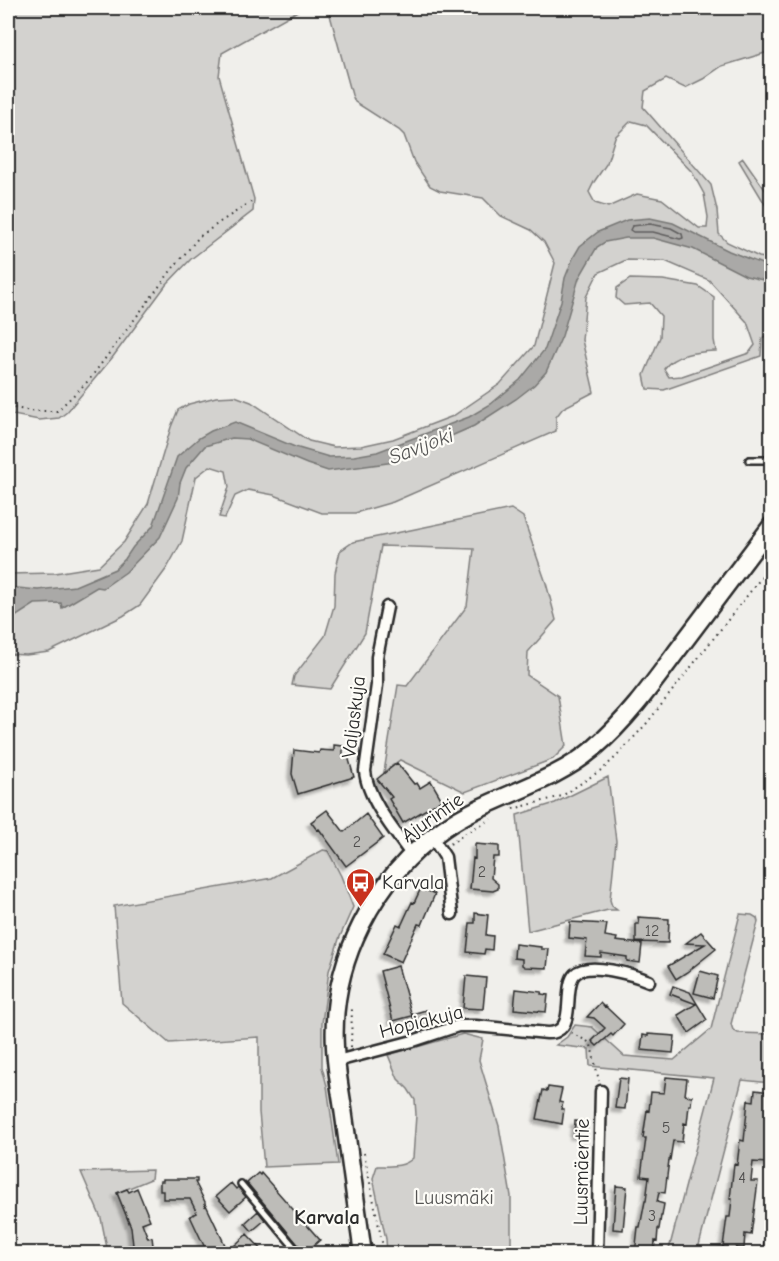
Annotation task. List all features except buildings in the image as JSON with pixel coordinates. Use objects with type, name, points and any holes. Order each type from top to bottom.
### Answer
[{"type":"street","name":"Ajurintie","points":[[363,1254],[344,1059],[335,1047],[336,1010],[343,970],[355,936],[369,910],[411,854],[436,844],[445,827],[573,765],[617,727],[644,695],[771,525]]},
{"type":"street","name":"Valjaskuja","points":[[387,607],[377,657],[377,685],[364,771],[366,782],[374,799],[411,854]]},
{"type":"street","points":[[436,844],[445,857],[452,914]]},
{"type":"street","points":[[561,1028],[566,1017],[572,981],[578,972],[592,969],[627,973],[649,981]]},
{"type":"street","name":"Hopiakuja","points":[[344,1059],[458,1026],[547,1033],[561,1028]]},
{"type":"street","name":"Luusmäentie","points":[[597,1254],[601,1090]]},
{"type":"street","points":[[769,1254],[771,1235]]},
{"type":"lane","points":[[750,460],[771,460]]},
{"type":"lane","points":[[241,1184],[300,1254]]},
{"type":"path","points":[[8,407],[31,411],[57,411],[89,380],[199,237],[251,202]]},
{"type":"path","points":[[506,812],[562,796],[604,768],[617,756],[647,723],[771,564]]},
{"type":"path","points":[[436,844],[469,831],[499,815]]},
{"type":"path","points":[[344,1059],[352,1007]]},
{"type":"path","points":[[561,1028],[591,1045],[601,1090]]},
{"type":"path","points":[[363,1149],[383,1254]]},
{"type":"green space","points":[[8,8],[303,8],[222,53],[219,76],[254,199],[253,211],[191,259],[166,285],[112,358],[67,412],[59,418],[39,420],[8,414]]},
{"type":"green space","points":[[328,8],[771,8],[771,49],[765,53],[722,66],[685,88],[666,79],[645,91],[643,107],[711,185],[717,210],[719,234],[727,242],[759,257],[771,259],[771,330],[762,339],[761,356],[664,390],[647,389],[644,375],[660,337],[661,316],[650,303],[624,305],[616,298],[617,288],[630,279],[663,280],[698,286],[714,297],[716,351],[687,354],[674,360],[664,369],[669,377],[682,376],[749,353],[755,345],[747,322],[709,280],[665,261],[626,260],[598,273],[586,297],[582,340],[594,392],[563,408],[556,417],[556,431],[393,502],[355,513],[322,513],[274,495],[248,490],[235,496],[225,518],[219,517],[229,487],[226,471],[210,466],[196,477],[182,541],[167,568],[140,605],[123,616],[49,652],[26,655],[8,654],[8,574],[55,573],[99,566],[124,542],[148,504],[178,410],[189,404],[216,397],[235,396],[251,402],[309,441],[334,447],[361,446],[393,439],[453,416],[500,384],[534,346],[555,263],[544,242],[531,230],[501,216],[483,198],[440,191],[430,186],[414,162],[404,135],[355,102]],"holes":[[[631,121],[646,125],[692,172],[704,194],[708,217],[707,228],[699,228],[662,199],[637,194],[608,207],[595,203],[589,192],[607,163],[615,137]]]},
{"type":"green space","points":[[743,158],[771,198],[771,214],[739,161]]},
{"type":"green space","points":[[511,509],[523,517],[556,620],[528,652],[527,675],[558,696],[566,746],[553,759],[465,792],[400,760],[384,772],[398,685],[407,686],[467,606],[474,549],[381,546],[365,633],[330,689],[292,685],[294,676],[325,636],[334,606],[335,573],[340,551],[353,542]]},
{"type":"green space","points":[[608,777],[616,841],[610,900],[612,906],[617,910],[608,910],[528,931],[517,815],[555,803]]},
{"type":"green space","points":[[323,850],[328,851],[353,907],[339,939],[329,971],[322,1023],[322,1067],[327,1086],[338,1164],[264,1167],[259,1112],[259,1037],[169,1043],[122,1003],[114,906],[272,878]]},
{"type":"green space","points":[[740,914],[752,915],[757,918],[758,922],[731,1024],[733,1030],[738,1033],[771,1034],[771,1083],[742,1080],[697,1253],[668,1253],[714,1078],[590,1066],[589,1049],[556,1045],[567,1037],[575,1025],[592,1027],[624,1056],[674,1060],[711,1029]]},
{"type":"green space","name":"Luusmäki","points":[[463,1034],[483,1039],[479,1060],[499,1126],[511,1196],[511,1253],[387,1253],[373,1178],[377,1166],[401,1165],[413,1158],[416,1115],[415,1100],[398,1079],[388,1055]]},
{"type":"green space","points":[[152,1170],[151,1179],[117,1193],[132,1230],[134,1253],[108,1253],[101,1218],[81,1172]]},
{"type":"water","name":"Savijoki","points":[[650,218],[673,223],[729,251],[771,267],[771,282],[746,276],[693,249],[653,238],[626,238],[605,242],[597,247],[579,278],[562,336],[546,372],[516,399],[474,426],[395,462],[328,471],[247,439],[232,438],[205,446],[186,468],[180,483],[178,498],[160,537],[126,572],[103,588],[97,587],[62,608],[61,603],[35,604],[15,617],[8,617],[8,587],[38,590],[75,586],[115,569],[153,526],[177,457],[211,431],[235,422],[295,447],[329,457],[354,456],[377,452],[469,417],[491,404],[520,380],[545,349],[561,301],[565,278],[580,246],[598,232],[627,220]]},
{"type":"place","name":"Karvala","points":[[361,908]]},
{"type":"district","name":"Karvala","points":[[327,1217]]}]
